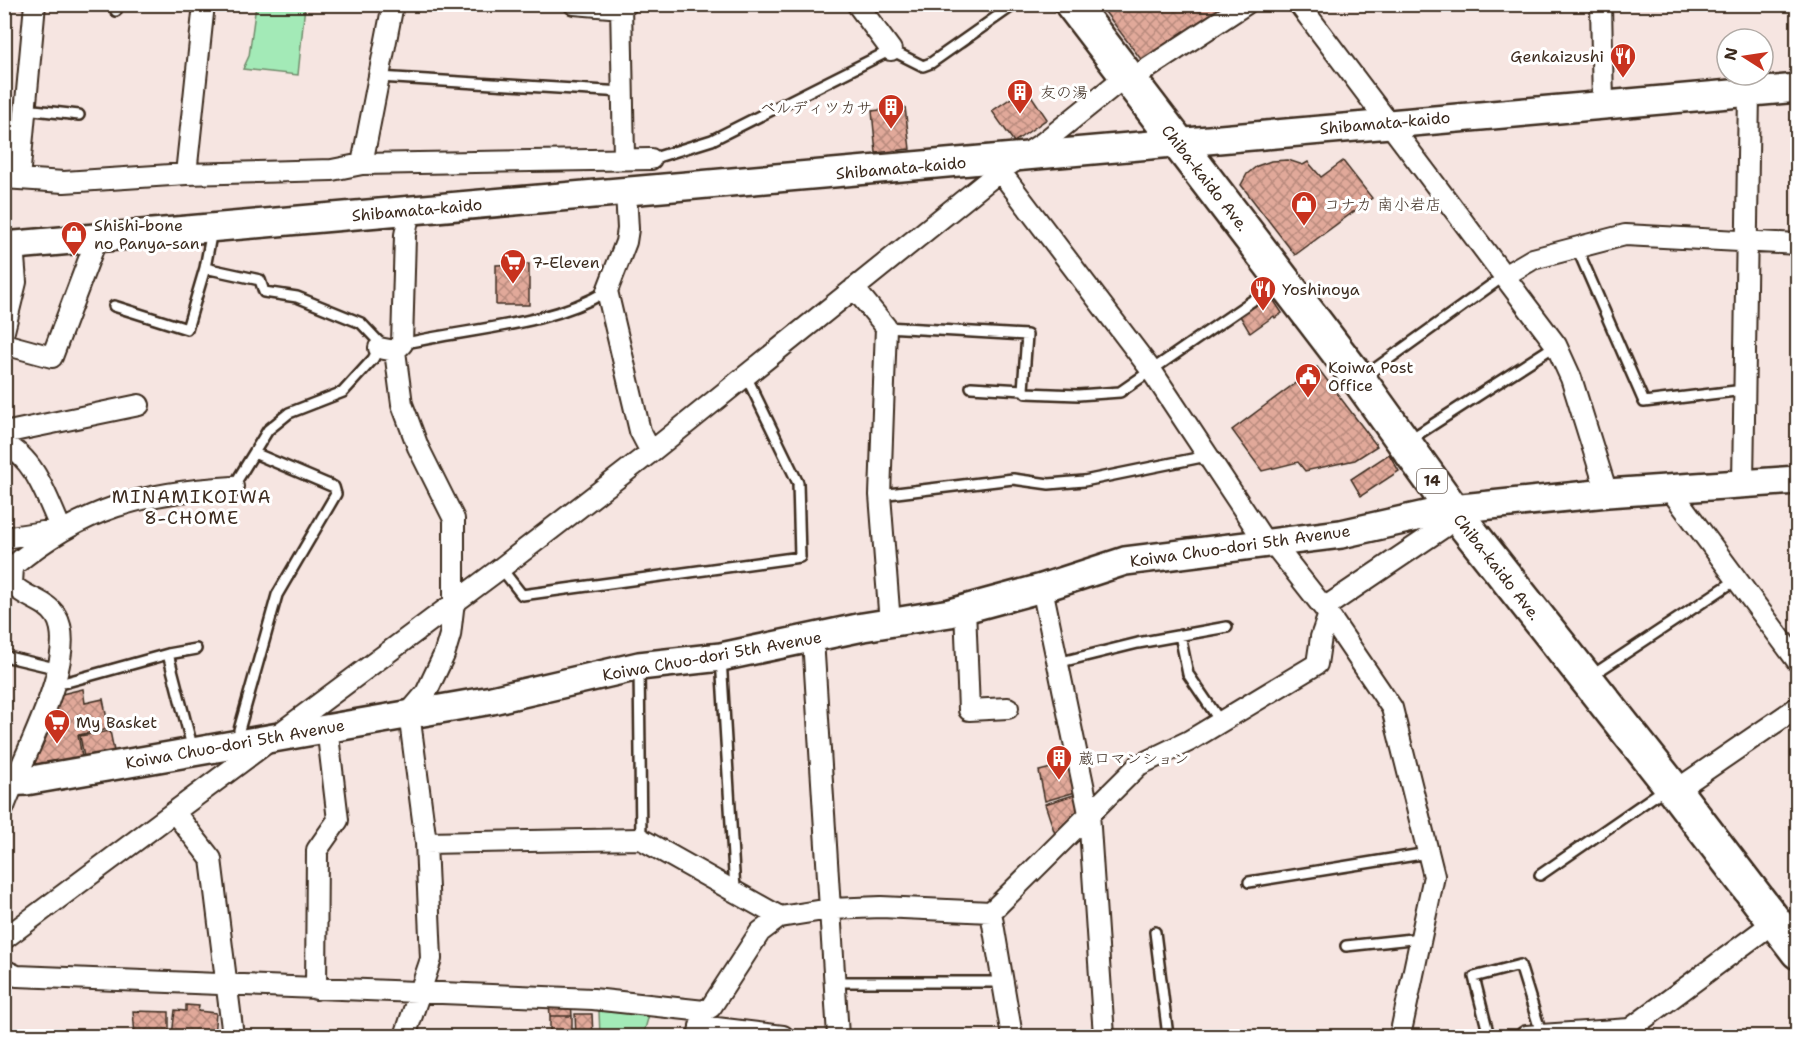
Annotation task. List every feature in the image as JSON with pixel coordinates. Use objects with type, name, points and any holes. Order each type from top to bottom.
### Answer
[{"type":"highway","name":"Chiba-kaido Ave.","points":[[1072,4],[1360,381],[1452,509],[1672,788],[1797,952]]},
{"type":"street","points":[[35,4],[25,108],[12,179],[64,182],[186,174],[332,170],[362,164],[624,157],[651,159]]},
{"type":"street","points":[[186,174],[204,4]]},
{"type":"street","points":[[362,164],[393,4]]},
{"type":"street","points":[[574,4],[623,6],[624,157]]},
{"type":"street","points":[[857,4],[891,50]]},
{"type":"street","points":[[4,939],[501,568],[651,452],[1011,164],[1129,78],[1246,4]]},
{"type":"street","points":[[1299,4],[1556,345],[1571,378],[1607,493]]},
{"type":"street","points":[[1601,4],[1603,105]]},
{"type":"street","name":"Shibamata-kaido","points":[[9,246],[626,192],[1011,164],[1176,141],[1797,88]]},
{"type":"street","points":[[1743,483],[1749,92]]},
{"type":"street","points":[[1011,164],[1207,456],[1268,542],[1326,611],[1392,708],[1434,876],[1400,1036]]},
{"type":"street","points":[[626,192],[627,236],[607,291],[640,431],[651,452]]},
{"type":"street","points":[[405,1036],[431,959],[426,843],[409,713],[426,693],[444,655],[450,635],[454,601],[454,519],[418,447],[402,404],[392,348],[410,210]]},
{"type":"street","points":[[1504,276],[1533,259],[1625,235],[1797,244]]},
{"type":"street","points":[[4,344],[52,357],[97,238]]},
{"type":"street","points":[[4,331],[16,282],[9,246]]},
{"type":"street","points":[[854,288],[886,327],[880,495],[890,623]]},
{"type":"street","points":[[4,433],[139,405]]},
{"type":"street","points":[[4,444],[23,455],[38,480],[61,529]]},
{"type":"street","name":"Koiwa Chuo-dori 5th Avenue","points":[[7,790],[240,742],[492,700],[639,666],[721,657],[964,609],[1042,588],[1125,561],[1341,534],[1452,509],[1607,493],[1797,480]]},
{"type":"street","points":[[7,790],[57,677],[62,633],[58,618],[48,606],[14,587],[10,574],[13,566],[61,529],[104,509],[189,490],[233,487]]},
{"type":"street","points":[[1669,488],[1797,662]]},
{"type":"street","points":[[701,1024],[760,932],[780,917],[830,909],[880,908],[991,912],[1139,765],[1189,741],[1317,664],[1326,611],[1444,528],[1452,509]]},
{"type":"street","points":[[4,538],[61,529]]},
{"type":"street","points":[[1042,588],[1089,813],[1104,1036]]},
{"type":"street","points":[[964,609],[969,710],[1008,708]]},
{"type":"street","points":[[813,639],[838,1036]]},
{"type":"street","points":[[1672,788],[1797,707]]},
{"type":"street","points":[[316,989],[317,850],[338,820],[327,727]]},
{"type":"street","points":[[174,813],[211,859],[232,1036]]},
{"type":"street","points":[[426,843],[641,839],[780,917]]},
{"type":"street","points":[[991,912],[1012,1036]]},
{"type":"street","points":[[1534,1036],[1630,1029],[1774,922]]},
{"type":"street","points":[[4,970],[16,976],[593,999],[701,1024],[783,1036]]},
{"type":"lane","points":[[651,159],[712,140],[891,50],[923,66],[931,63],[1015,4]]},
{"type":"lane","points":[[380,77],[623,93]]},
{"type":"lane","points":[[25,108],[79,115]]},
{"type":"lane","points":[[114,306],[187,329],[205,268],[213,228]]},
{"type":"lane","points":[[1577,248],[1644,402],[1744,390]]},
{"type":"lane","points":[[205,268],[260,280],[264,292],[297,297],[361,323],[378,341],[392,348]]},
{"type":"lane","points":[[1360,381],[1504,276]]},
{"type":"lane","points":[[971,387],[1023,390],[1026,393],[1078,395],[1120,392],[1283,279]]},
{"type":"lane","points":[[233,487],[268,430],[289,413],[343,392],[373,359],[392,348],[524,321],[593,300],[607,291]]},
{"type":"lane","points":[[886,327],[1027,335],[1023,390]]},
{"type":"lane","points":[[1404,442],[1556,345]]},
{"type":"lane","points":[[501,568],[522,595],[800,557],[798,483],[746,376]]},
{"type":"lane","points":[[240,742],[240,730],[277,595],[336,494],[334,487],[254,453]]},
{"type":"lane","points":[[880,495],[1013,479],[1049,484],[1084,481],[1207,456]]},
{"type":"lane","points":[[1586,679],[1736,580]]},
{"type":"lane","points":[[1057,663],[1180,635],[1227,627]]},
{"type":"lane","points":[[1180,635],[1188,674],[1220,722]]},
{"type":"lane","points":[[4,656],[57,677],[196,649]]},
{"type":"lane","points":[[168,654],[194,751]]},
{"type":"lane","points":[[721,657],[735,893]]},
{"type":"lane","points":[[639,666],[641,839]]},
{"type":"lane","points":[[1540,875],[1672,788]]},
{"type":"lane","points":[[1249,882],[1428,853]]},
{"type":"lane","points":[[1155,932],[1168,1036]]},
{"type":"lane","points":[[1346,946],[1421,938]]},
{"type":"lane","points":[[1489,1036],[1474,977],[1520,965],[1534,1036]]},
{"type":"lane","points":[[836,982],[1002,982]]},
{"type":"green space","points":[[256,5],[305,5],[298,75],[243,69],[249,56]]},
{"type":"green space","points":[[599,1011],[649,1015],[643,1036],[600,1036]]},
{"type":"building","points":[[4,4],[23,4],[22,8]]},
{"type":"building","points":[[1099,4],[1228,4],[1143,62]]},
{"type":"building","points":[[4,70],[11,71],[9,86],[4,85]]},
{"type":"building","name":"友の湯","points":[[1026,88],[1047,119],[1014,142],[992,111]]},
{"type":"building","points":[[4,93],[11,94],[9,113],[4,113]]},
{"type":"building","name":"ベルディツカサ","points":[[905,107],[910,149],[876,153],[872,111]]},
{"type":"building","name":"コナカ 南小岩店","points":[[1288,160],[1303,165],[1308,162],[1321,177],[1343,161],[1372,198],[1295,255],[1241,185],[1247,174],[1257,166],[1271,161]]},
{"type":"building","name":"7-Eleven","points":[[529,264],[529,305],[496,305],[496,265]]},
{"type":"building","points":[[1269,293],[1282,313],[1250,333],[1240,316]]},
{"type":"building","name":"Koiwa Post Office","points":[[1317,367],[1377,446],[1355,460],[1305,471],[1298,462],[1262,471],[1232,430]]},
{"type":"building","points":[[1389,454],[1399,471],[1361,496],[1351,479]]},
{"type":"building","points":[[83,689],[85,703],[103,699],[109,729],[78,735],[82,757],[30,767],[62,694]]},
{"type":"building","points":[[110,731],[114,751],[84,757],[80,736]]},
{"type":"building","name":"蔵口マンション","points":[[1075,762],[1079,791],[1045,801],[1039,771]]},
{"type":"building","points":[[1080,793],[1086,812],[1056,837],[1045,804]]},
{"type":"building","points":[[571,1002],[572,1016],[550,1016],[549,1003]]},
{"type":"building","points":[[186,1005],[199,1006],[198,1011],[216,1013],[214,1036],[172,1036],[175,1010],[186,1011]]},
{"type":"building","points":[[133,1011],[169,1012],[169,1036],[135,1036]]},
{"type":"building","points":[[575,1014],[592,1014],[593,1036],[576,1036]]},
{"type":"building","points":[[550,1016],[572,1016],[572,1036],[550,1036]]},
{"type":"place","name":"Genkaizushi","points":[[1623,79]]},
{"type":"place","name":"友の湯","points":[[1020,115]]},
{"type":"place","name":"ベルディツカサ","points":[[891,130]]},
{"type":"place","name":"コナカ 南小岩店","points":[[1304,227]]},
{"type":"place","name":"Shishi-bone no Panya-san","points":[[74,257]]},
{"type":"place","name":"7-Eleven","points":[[513,285]]},
{"type":"place","name":"Yoshinoya","points":[[1263,312]]},
{"type":"place","name":"Koiwa Post Office","points":[[1308,399]]},
{"type":"place","name":"My Basket","points":[[57,745]]},
{"type":"place","name":"蔵口マンション","points":[[1059,781]]},
{"type":"district","name":"MINAMIKOIWA 8-CHOME","points":[[192,507]]}]
